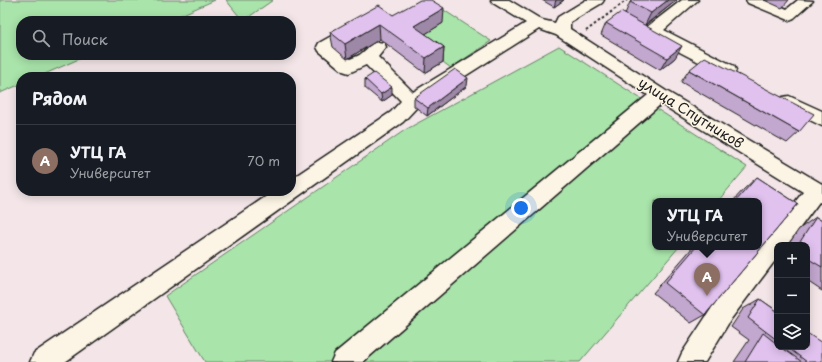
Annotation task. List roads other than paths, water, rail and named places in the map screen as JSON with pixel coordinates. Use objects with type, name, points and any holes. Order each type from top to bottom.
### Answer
[{"type":"street","name":"улица Спутников","points":[[498,0],[537,23],[562,31],[660,95],[818,191]]},
{"type":"street","points":[[691,0],[653,31],[745,79]]},
{"type":"street","points":[[754,0],[789,15],[810,2]]},
{"type":"street","points":[[562,31],[563,20],[593,1]]},
{"type":"street","points":[[367,23],[325,47],[349,67],[373,52],[412,101]]},
{"type":"street","points":[[296,187],[396,117],[412,101],[537,23]]},
{"type":"street","points":[[773,94],[822,120]]},
{"type":"street","points":[[344,362],[660,95]]},
{"type":"street","points":[[691,362],[723,311],[810,197],[818,191]]},
{"type":"street","points":[[43,362],[283,196]]},
{"type":"place","name":"УТЦ ГА","points":[[707,296]]}]
